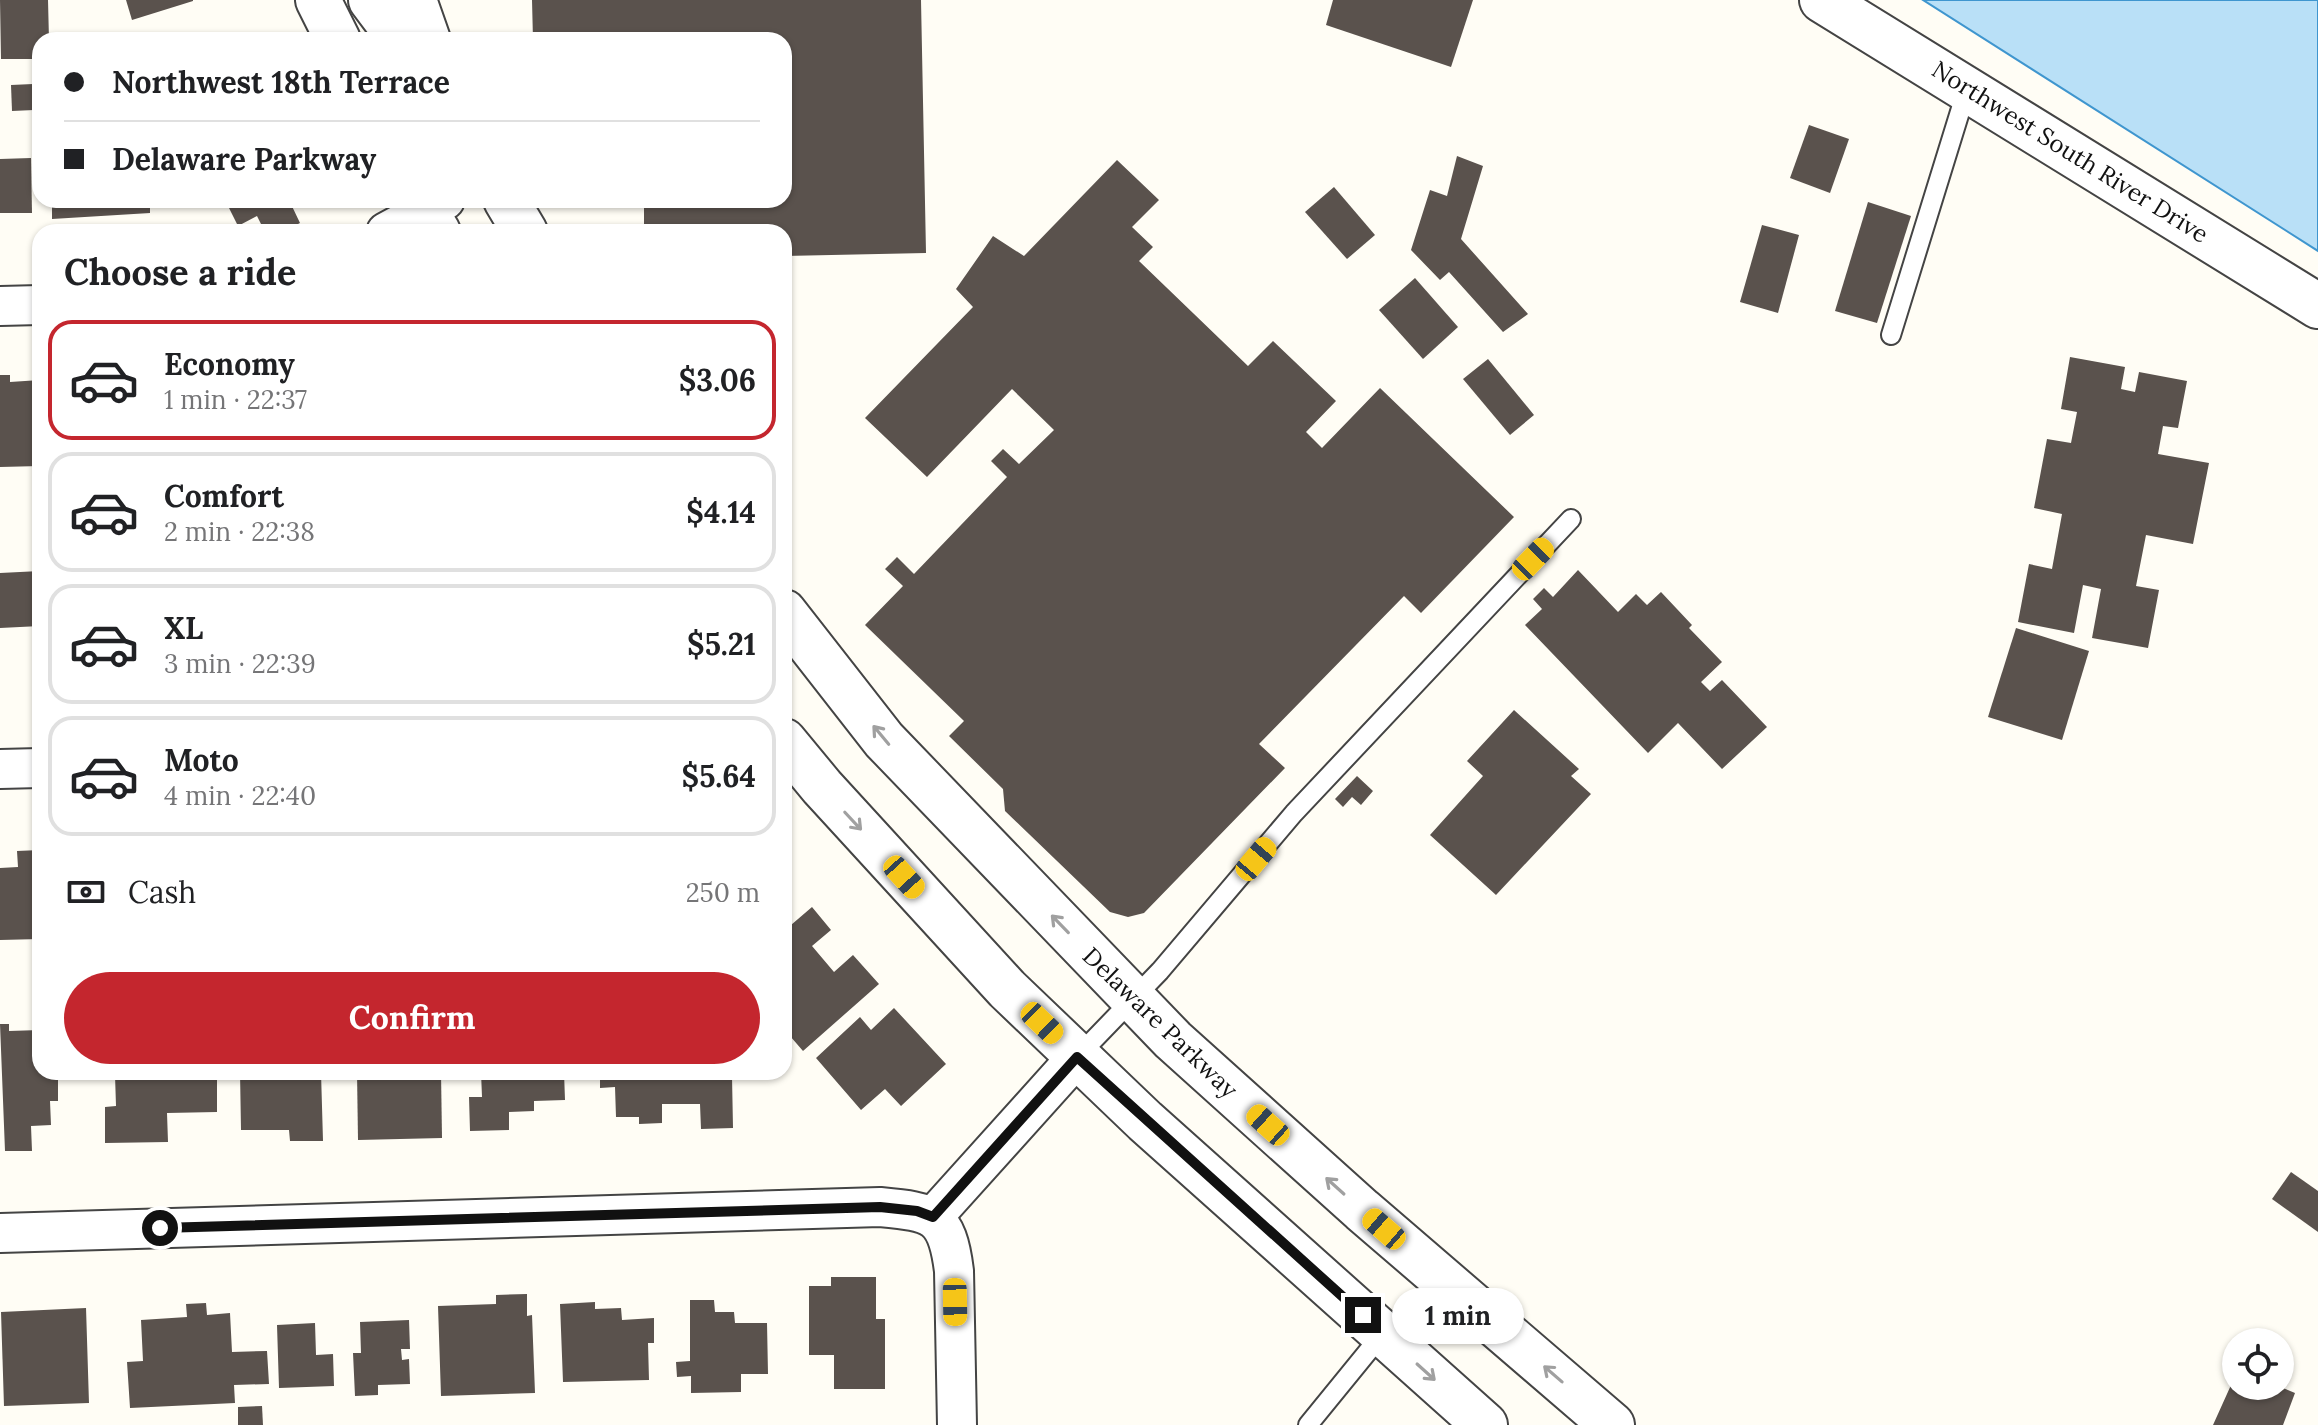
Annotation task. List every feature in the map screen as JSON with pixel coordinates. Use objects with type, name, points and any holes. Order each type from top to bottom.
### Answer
[{"type":"street","points":[[318,0],[334,32]]},
{"type":"street","points":[[371,0],[395,32]]},
{"type":"street","points":[[414,0],[425,32]]},
{"type":"street","name":"Northwest South River Drive","points":[[1822,0],[2318,306]]},
{"type":"street","points":[[404,224],[432,211]]},
{"type":"street","points":[[0,306],[32,305]]},
{"type":"street","name":"Delaware Parkway","points":[[792,622],[884,740],[1173,1040],[1362,1210],[1612,1425]]},
{"type":"street","points":[[792,751],[1007,989],[1077,1057],[1485,1425]]},
{"type":"street","points":[[0,769],[32,768]]},
{"type":"street","points":[[933,1217],[1077,1057]]},
{"type":"street","points":[[0,1233],[880,1207],[917,1211],[933,1217],[942,1226],[951,1248],[957,1425]]},
{"type":"lane","points":[[1891,335],[1967,89]]},
{"type":"lane","points":[[1077,1057],[1133,1000],[1294,813],[1571,519]]},
{"type":"lane","points":[[1308,1425],[1383,1333]]},
{"type":"water","points":[[1923,0],[2318,0],[2318,251]]},
{"type":"building","points":[[0,0],[48,0],[49,32],[32,32],[32,59],[1,59]]},
{"type":"building","points":[[126,0],[193,0],[193,1],[132,20]]},
{"type":"building","points":[[532,0],[921,0],[926,253],[792,256],[792,224],[644,224],[644,208],[792,208],[792,32],[533,32]]},
{"type":"building","points":[[1333,0],[1473,0],[1451,67],[1326,25]]},
{"type":"building","points":[[32,84],[32,110],[12,111],[11,85]]},
{"type":"building","points":[[1809,125],[1849,139],[1830,193],[1790,178]]},
{"type":"building","points":[[1457,156],[1483,166],[1461,239],[1528,314],[1503,332],[1449,272],[1440,280],[1411,250],[1430,190],[1447,196]]},
{"type":"building","points":[[31,158],[32,213],[0,213],[0,159]]},
{"type":"building","points":[[1117,160],[1159,200],[1132,227],[1153,247],[1139,261],[1248,366],[1273,341],[1336,401],[1306,432],[1322,448],[1380,388],[1514,517],[1421,613],[1404,596],[1259,744],[1285,768],[1144,913],[1128,917],[1110,912],[1005,811],[1003,789],[949,736],[964,721],[865,625],[903,586],[885,569],[897,557],[914,574],[1007,477],[991,461],[1003,449],[1019,464],[1054,430],[1012,389],[927,477],[865,418],[973,307],[956,289],[993,236],[1024,256]]},
{"type":"building","points":[[1334,187],[1375,235],[1347,259],[1305,212]]},
{"type":"building","points":[[1868,202],[1911,216],[1877,323],[1835,311]]},
{"type":"building","points":[[52,208],[150,208],[150,213],[52,219]]},
{"type":"building","points":[[229,208],[293,208],[300,223],[261,224],[257,216],[237,224]]},
{"type":"building","points":[[1762,225],[1799,235],[1778,313],[1740,302]]},
{"type":"building","points":[[1415,278],[1458,327],[1423,359],[1379,310]]},
{"type":"building","points":[[2070,357],[2125,367],[2121,389],[2135,392],[2139,372],[2187,381],[2178,428],[2163,426],[2158,454],[2209,463],[2193,544],[2146,535],[2136,586],[2159,590],[2148,648],[2092,638],[2101,589],[2083,585],[2074,633],[2018,622],[2029,564],[2052,569],[2062,514],[2034,508],[2047,439],[2071,443],[2077,412],[2061,409]]},
{"type":"building","points":[[1488,359],[1534,415],[1510,435],[1463,379]]},
{"type":"building","points":[[0,375],[10,375],[10,382],[32,381],[32,466],[0,467]]},
{"type":"building","points":[[1578,570],[1618,612],[1636,594],[1647,605],[1661,592],[1692,625],[1689,628],[1722,662],[1701,682],[1710,691],[1722,680],[1767,727],[1722,769],[1678,723],[1648,753],[1525,625],[1542,609],[1533,599],[1544,588],[1553,597]]},
{"type":"building","points":[[32,571],[32,626],[0,628],[0,573]]},
{"type":"building","points":[[2016,628],[2089,651],[2062,740],[1988,717]]},
{"type":"building","points":[[1514,710],[1579,769],[1571,776],[1591,794],[1496,895],[1430,835],[1483,776],[1467,761]]},
{"type":"building","points":[[1357,776],[1373,791],[1361,805],[1352,797],[1343,807],[1335,799]]},
{"type":"building","points":[[32,850],[32,939],[0,940],[0,868],[18,867],[17,851]]},
{"type":"building","points":[[812,907],[831,930],[812,946],[834,972],[853,955],[879,984],[803,1051],[792,1038],[792,924]]},
{"type":"building","points":[[894,1008],[946,1064],[901,1106],[885,1089],[861,1110],[816,1058],[860,1017],[871,1030]]},
{"type":"building","points":[[0,1024],[9,1024],[9,1031],[32,1030],[32,1080],[58,1080],[58,1101],[50,1101],[51,1125],[31,1126],[32,1151],[5,1151]]},
{"type":"building","points":[[115,1080],[217,1080],[217,1112],[167,1113],[168,1142],[105,1143],[105,1107],[116,1106]]},
{"type":"building","points":[[240,1080],[321,1080],[323,1141],[290,1141],[289,1130],[241,1130]]},
{"type":"building","points":[[357,1080],[441,1080],[442,1138],[358,1140]]},
{"type":"building","points":[[481,1080],[564,1080],[565,1100],[534,1101],[534,1111],[509,1112],[509,1130],[470,1131],[469,1097],[482,1097]]},
{"type":"building","points":[[600,1080],[732,1080],[733,1128],[701,1129],[700,1104],[662,1104],[662,1123],[639,1124],[639,1117],[616,1117],[615,1087],[600,1088]]},
{"type":"building","points":[[2291,1172],[2318,1191],[2318,1232],[2272,1199]]},
{"type":"building","points":[[831,1277],[876,1277],[876,1319],[885,1319],[885,1389],[834,1389],[834,1355],[809,1355],[809,1286],[831,1286]]},
{"type":"building","points":[[527,1294],[527,1316],[532,1315],[535,1393],[441,1396],[438,1306],[496,1304],[496,1295]]},
{"type":"building","points":[[690,1300],[714,1300],[715,1312],[734,1312],[735,1323],[767,1323],[768,1374],[741,1374],[741,1392],[691,1393],[691,1376],[677,1377],[676,1362],[690,1361]]},
{"type":"building","points":[[595,1302],[595,1309],[621,1308],[622,1320],[654,1318],[654,1343],[648,1343],[649,1380],[563,1382],[560,1304]]},
{"type":"building","points":[[206,1303],[207,1315],[230,1313],[232,1352],[267,1351],[269,1384],[234,1385],[235,1403],[130,1408],[127,1362],[143,1361],[141,1320],[187,1317],[186,1304]]},
{"type":"building","points":[[86,1308],[89,1403],[4,1406],[1,1312]]},
{"type":"building","points":[[409,1320],[410,1349],[401,1349],[402,1360],[409,1359],[410,1384],[378,1385],[378,1395],[355,1396],[353,1353],[361,1353],[360,1322]]},
{"type":"building","points":[[315,1323],[316,1355],[333,1354],[334,1386],[279,1388],[277,1325]]},
{"type":"building","points":[[2224,1400],[2292,1400],[2283,1425],[2213,1425]]},
{"type":"building","points":[[262,1406],[263,1425],[238,1425],[238,1407]]},
{"type":"route","points":[[160,1228],[880,1207],[917,1211],[933,1217],[1077,1057],[1363,1315]]}]
